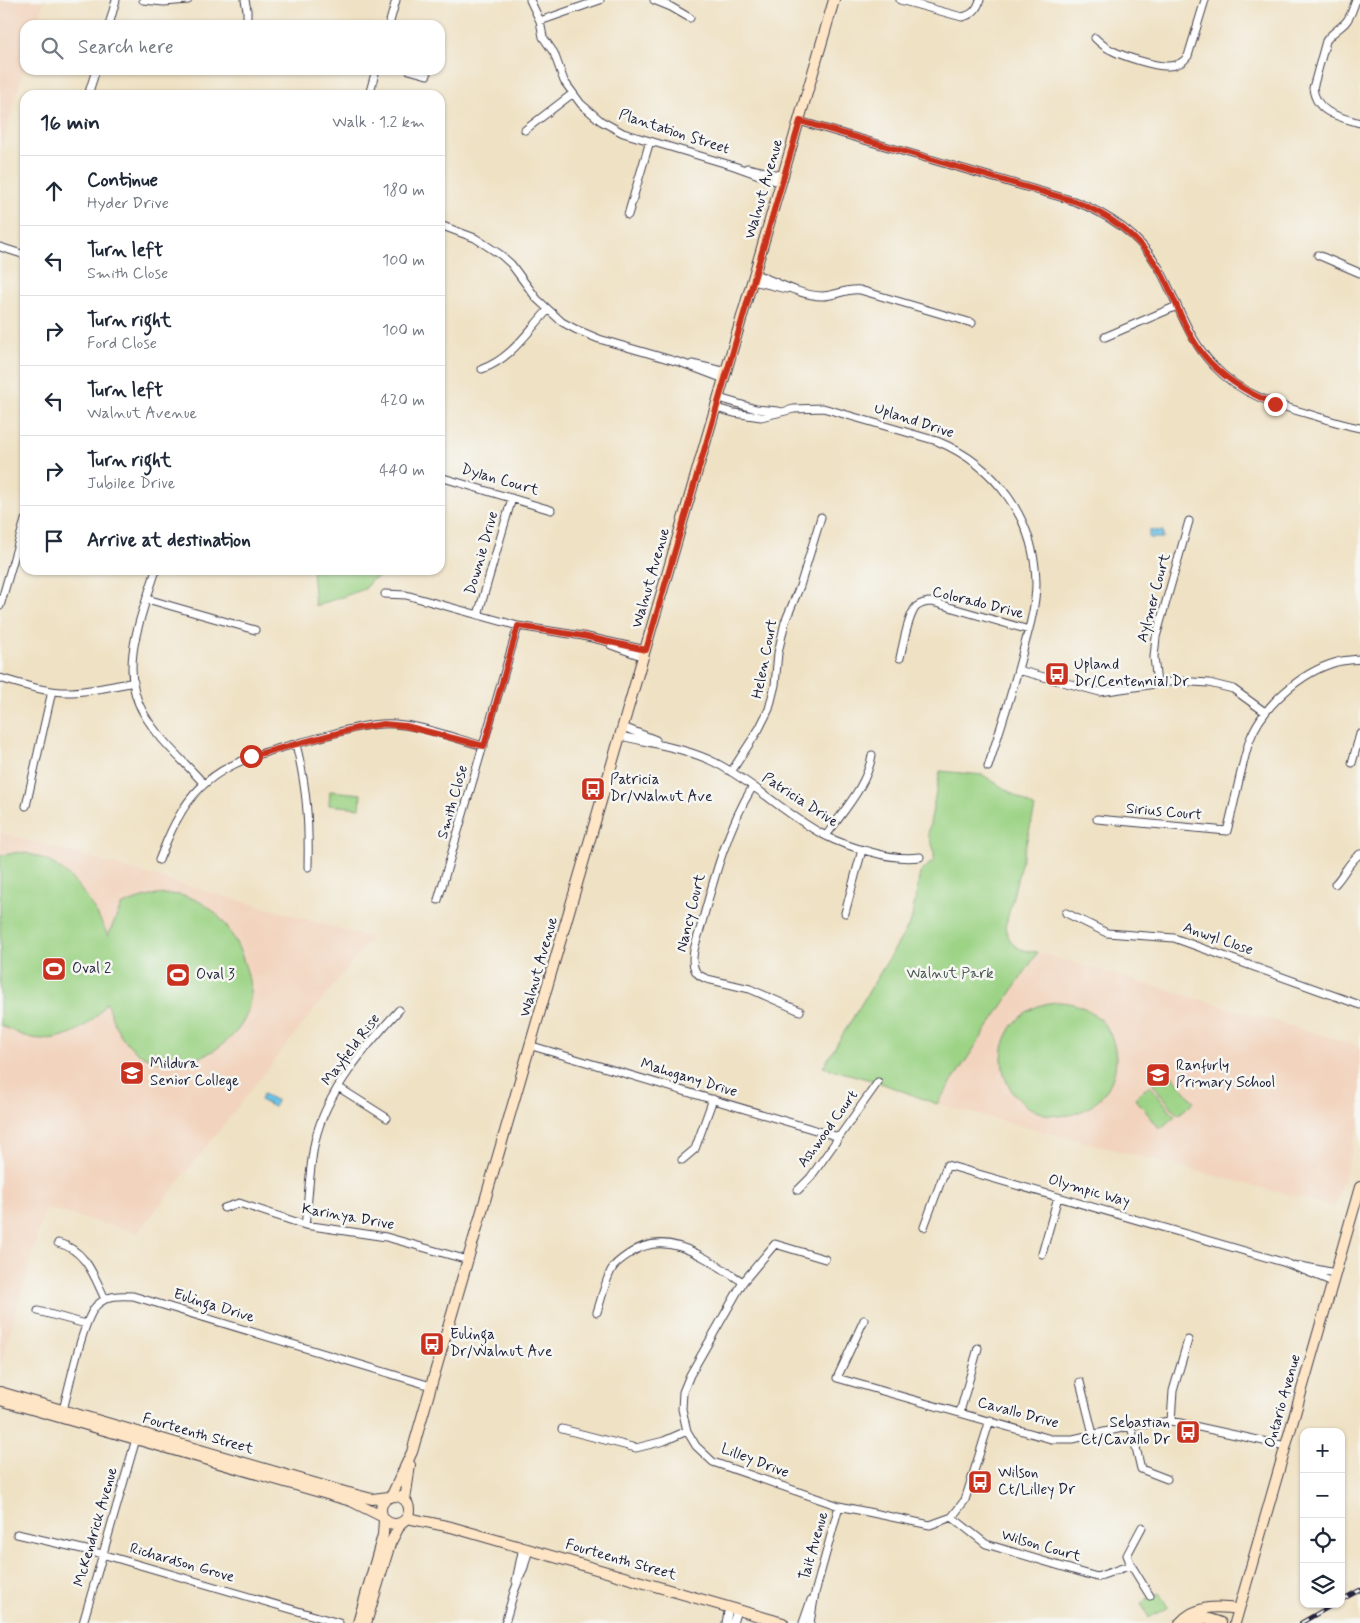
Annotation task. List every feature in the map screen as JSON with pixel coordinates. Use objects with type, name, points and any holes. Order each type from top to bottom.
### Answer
[{"type":"street","points":[[110,20],[116,0]]},
{"type":"street","points":[[144,0],[164,2],[188,0]]},
{"type":"street","points":[[245,0],[247,20]]},
{"type":"street","points":[[390,20],[396,0]]},
{"type":"street","name":"Plantation Street","points":[[530,0],[540,21],[543,36],[554,52],[561,74],[572,94],[590,113],[606,124],[623,132],[782,180]]},
{"type":"street","points":[[540,21],[600,0]]},
{"type":"street","points":[[654,0],[690,18]]},
{"type":"street","name":"Walnut Avenue","points":[[366,1623],[390,1544],[405,1512],[412,1452],[532,1046],[834,0]]},
{"type":"street","points":[[900,0],[962,17],[972,14],[980,0]]},
{"type":"street","points":[[1095,38],[1116,52],[1162,66],[1174,66],[1185,61],[1188,56],[1205,0]]},
{"type":"street","points":[[1356,0],[1350,17],[1326,42],[1313,88],[1314,95],[1322,108],[1335,116],[1360,123]]},
{"type":"street","points":[[90,90],[94,75]]},
{"type":"street","points":[[370,90],[375,75]]},
{"type":"street","points":[[525,130],[572,94]]},
{"type":"street","points":[[800,121],[1074,201],[1102,213],[1131,234],[1150,255],[1159,268],[1193,340],[1215,368],[1237,386],[1256,397],[1360,428]]},
{"type":"street","points":[[628,215],[650,141]]},
{"type":"street","points":[[445,227],[475,238],[501,255],[511,264],[537,299],[568,326],[586,334],[726,375]]},
{"type":"street","points":[[0,247],[20,253]]},
{"type":"street","points":[[1318,255],[1360,273]]},
{"type":"street","points":[[754,277],[770,286],[815,296],[829,296],[851,289],[860,290],[972,323]]},
{"type":"street","points":[[1105,337],[1177,306]]},
{"type":"street","points":[[482,368],[492,365],[507,355],[548,310]]},
{"type":"street","name":"Upland Drive","points":[[718,403],[781,411],[809,407],[823,408],[937,441],[965,454],[985,470],[1010,498],[1029,537],[1033,553],[1036,584],[1032,613],[1018,670],[988,767]]},
{"type":"street","name":"Dylan Court","points":[[445,478],[552,510]]},
{"type":"street","name":"Downie Drive","points":[[478,615],[512,498]]},
{"type":"street","name":"Helen Court","points":[[731,772],[759,729],[769,708],[775,685],[778,653],[785,622],[800,586],[821,517]]},
{"type":"street","name":"Aylmer Court","points":[[1157,684],[1154,658],[1156,637],[1189,521]]},
{"type":"street","points":[[0,606],[20,537]]},
{"type":"street","points":[[154,575],[133,653],[134,682],[140,705],[150,722],[204,784]]},
{"type":"street","points":[[385,594],[406,595],[518,626],[572,634],[645,653]]},
{"type":"street","points":[[147,599],[255,630]]},
{"type":"street","name":"Colorado Drive","points":[[900,658],[912,614],[917,606],[927,602],[1028,630]]},
{"type":"street","name":"Smith Close","points":[[438,900],[518,626]]},
{"type":"street","points":[[1018,670],[1100,692],[1176,681],[1209,683],[1233,690],[1265,712],[1285,692],[1308,675],[1336,662],[1360,659]]},
{"type":"street","points":[[0,678],[52,691],[79,692],[134,682]]},
{"type":"street","points":[[26,806],[52,691]]},
{"type":"street","name":"Sirius Court","points":[[1097,820],[1227,831],[1250,741],[1265,712]]},
{"type":"street","points":[[159,860],[178,818],[190,800],[204,784],[224,768],[238,762],[357,728],[384,724],[406,726],[484,746]]},
{"type":"street","name":"Patricia Drive","points":[[622,732],[704,757],[753,786],[826,836],[862,850],[894,858],[920,857]]},
{"type":"street","points":[[1352,763],[1360,734]]},
{"type":"street","points":[[296,744],[308,815],[308,867]]},
{"type":"street","points":[[826,836],[863,783],[872,755]]},
{"type":"street","name":"Nancy Court","points":[[753,786],[743,804],[715,872],[694,955],[694,969],[700,976],[707,979],[744,987],[800,1011]]},
{"type":"street","points":[[845,913],[862,850]]},
{"type":"street","points":[[1335,884],[1343,876],[1351,862],[1360,854]]},
{"type":"street","name":"Anwyl Close","points":[[1066,913],[1107,933],[1174,938],[1360,1005]]},
{"type":"street","name":"Mayfield Rise","points":[[305,1226],[316,1140],[328,1106],[338,1087],[384,1026],[399,1010]]},
{"type":"street","name":"Mahogany Drive","points":[[532,1046],[839,1137]]},
{"type":"street","name":"Ashwood Court","points":[[798,1190],[810,1178],[878,1082]]},
{"type":"street","points":[[338,1087],[387,1118]]},
{"type":"street","points":[[682,1160],[694,1149],[713,1099]]},
{"type":"street","name":"Olympic Way","points":[[924,1227],[947,1165],[1334,1277]]},
{"type":"street","name":"Ontario Avenue","points":[[1235,1623],[1360,1187]]},
{"type":"street","points":[[1042,1254],[1058,1197]]},
{"type":"street","name":"Karinya Drive","points":[[224,1208],[239,1203],[305,1226],[386,1237],[468,1260]]},
{"type":"street","points":[[58,1243],[76,1250],[83,1258],[105,1299],[96,1306],[86,1324],[63,1410]]},
{"type":"street","points":[[597,1312],[612,1269],[637,1248],[654,1243],[670,1243],[684,1248],[743,1282]]},
{"type":"street","name":"Lilley Drive","points":[[825,1259],[775,1244],[743,1282],[690,1375],[683,1392],[682,1409],[687,1431],[696,1446],[713,1462],[839,1506],[930,1525],[952,1517]]},
{"type":"street","name":"Eulinga Drive","points":[[105,1299],[116,1294],[133,1296],[431,1386]]},
{"type":"street","points":[[38,1310],[86,1324]]},
{"type":"street","name":"Cavallo Drive","points":[[864,1320],[837,1378],[1051,1438],[1073,1439],[1131,1426],[1171,1421],[1286,1446]]},
{"type":"street","points":[[1171,1421],[1174,1385],[1188,1340]]},
{"type":"street","points":[[960,1412],[978,1348]]},
{"type":"street","points":[[1080,1382],[1093,1434]]},
{"type":"street","name":"Fourteenth Street","points":[[0,1392],[345,1492],[372,1499],[390,1497]]},
{"type":"street","name":"Fourteenth Street","points":[[0,1400],[351,1501],[383,1518]]},
{"type":"street","points":[[952,1517],[965,1500],[990,1420]]},
{"type":"street","points":[[1131,1426],[1141,1469],[1167,1480]]},
{"type":"street","points":[[562,1429],[636,1448],[664,1441],[687,1431]]},
{"type":"street","name":"McKendrick Avenue","points":[[83,1623],[136,1440]]},
{"type":"street","name":"Walnut Avenue","points":[[390,1497],[412,1452]]},
{"type":"street","points":[[358,1623],[383,1535],[382,1504],[390,1497],[398,1496],[405,1512],[392,1524],[383,1518]]},
{"type":"street","name":"Tait Avenue","points":[[810,1623],[814,1593],[839,1506]]},
{"type":"street","name":"Fourteenth Street","points":[[405,1512],[783,1623]]},
{"type":"street","name":"Wilson Court","points":[[952,1517],[986,1544],[1097,1577],[1131,1565]]},
{"type":"street","points":[[1142,1527],[1127,1556],[1150,1596]]},
{"type":"street","name":"Richardson Grove","points":[[17,1534],[103,1554],[339,1623]]},
{"type":"street","points":[[505,1623],[524,1567],[526,1548]]},
{"type":"street","name":"Tait Avenue","points":[[803,1623],[806,1610],[814,1593]]},
{"type":"street","points":[[1182,1623],[1194,1612],[1204,1608],[1216,1606],[1239,1609]]},
{"type":"street","points":[[726,1623],[733,1608]]},
{"type":"street","points":[[733,1608],[733,1623]]},
{"type":"street","points":[[1182,1623],[1206,1618],[1221,1623]]},
{"type":"shaded area","points":[[0,0],[44,0],[38,20],[20,20],[20,75],[22,75],[0,152]]},
{"type":"shaded area","name":"Mildura Senior College","points":[[0,832],[371,938],[138,1233],[45,1208],[0,1368]]},
{"type":"shaded area","name":"Ranfurly Primary School","points":[[1038,952],[1360,1046],[1360,1123],[1335,1207],[937,1104]]},
{"type":"green space","points":[[312,575],[380,576],[371,580],[365,589],[315,606]]},
{"type":"green space","name":"Walnut Park","points":[[940,771],[983,775],[1035,808],[1005,928],[1010,940],[1016,947],[1038,952],[937,1104],[878,1082],[823,1067],[911,922],[920,873],[934,860],[934,850],[928,834]]},
{"type":"green space","points":[[330,791],[361,794],[360,808],[329,805]]},
{"type":"green space","points":[[18,852],[35,855],[49,862],[74,881],[93,907],[108,936],[121,906],[142,898],[162,894],[180,895],[196,900],[210,909],[223,922],[234,938],[248,974],[250,996],[248,1011],[234,1034],[219,1047],[207,1054],[180,1062],[167,1062],[144,1056],[133,1049],[116,1027],[106,1002],[85,1026],[55,1038],[33,1038],[16,1033],[0,1025],[0,856]]},
{"type":"green space","points":[[1059,1002],[1081,1006],[1099,1019],[1112,1037],[1116,1059],[1112,1081],[1099,1099],[1081,1112],[1059,1116],[1037,1112],[1019,1099],[1006,1081],[1002,1059],[1006,1037],[1019,1019],[1037,1006]]},
{"type":"green space","points":[[1169,1071],[1194,1102],[1178,1115],[1153,1084]]},
{"type":"green space","points":[[1150,1085],[1175,1116],[1160,1129],[1135,1098]]},
{"type":"green space","points":[[1159,1593],[1168,1607],[1149,1618],[1141,1603]]},
{"type":"water","points":[[1149,530],[1163,531],[1163,538],[1149,538]]},
{"type":"water","points":[[263,1094],[277,1101],[274,1107],[260,1100]]},
{"type":"railway","points":[[1345,1598],[1360,1590]]},
{"type":"railway","points":[[1301,1623],[1327,1608]]},
{"type":"place","name":"Upland Dr/Centennial Dr","points":[[1057,674]]},
{"type":"place","name":"Patricia Dr/Walnut Ave","points":[[593,789]]},
{"type":"place","name":"Oval 2","points":[[54,969]]},
{"type":"place","name":"Oval 3","points":[[178,975]]},
{"type":"place","name":"Mildura Senior College","points":[[132,1073]]},
{"type":"place","name":"Ranfurly Primary School","points":[[1158,1075]]},
{"type":"place","name":"Eulinga Dr/Walnut Ave","points":[[432,1344]]},
{"type":"place","name":"Sebastian Ct/Cavallo Dr","points":[[1188,1432]]},
{"type":"place","name":"Wilson Ct/Lilley Dr","points":[[980,1482]]},
{"type":"route","points":[[251,756],[357,728],[384,724],[417,728],[484,746],[518,626],[583,636],[646,650],[800,121],[1074,201],[1102,213],[1131,234],[1150,255],[1159,268],[1193,340],[1215,368],[1237,386],[1256,397],[1275,404]]}]
